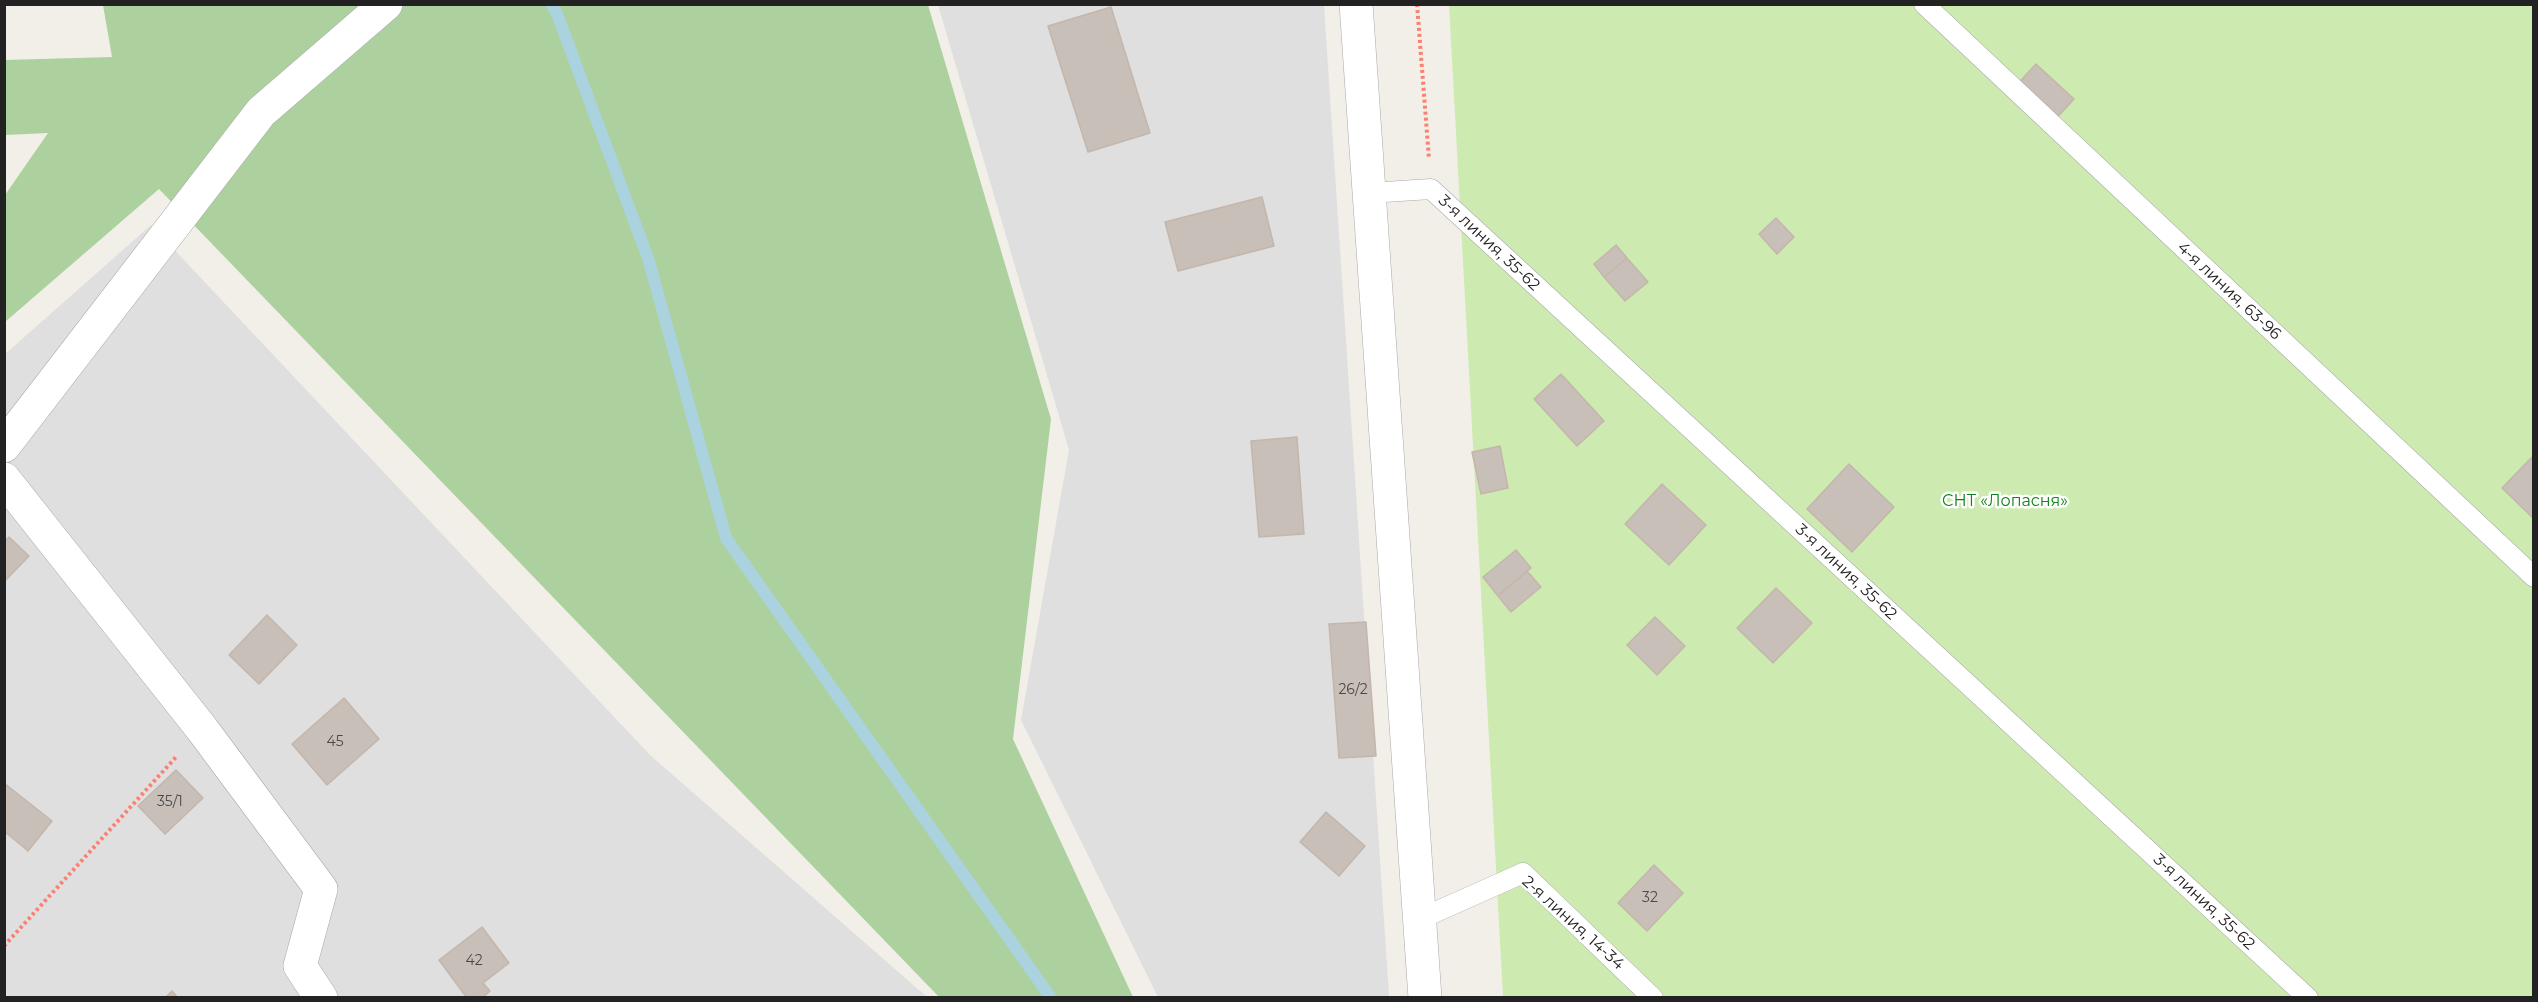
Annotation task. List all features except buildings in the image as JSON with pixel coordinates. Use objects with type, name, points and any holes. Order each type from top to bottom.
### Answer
[{"type":"street","points":[[4,446],[261,112],[386,4]]},
{"type":"street","points":[[1356,4],[1425,998]]},
{"type":"street","points":[[4,479],[201,729],[321,889],[300,966],[321,998]]},
{"type":"lane","name":"4-я линия, 63-96","points":[[1924,4],[2534,578]]},
{"type":"lane","name":"3-я линия, 35-62","points":[[1369,193],[1431,189],[2308,998]]},
{"type":"lane","name":"2-я линия, 14-34","points":[[1420,919],[1522,873],[1653,998]]},
{"type":"path","points":[[1417,4],[1431,189]]},
{"type":"path","points":[[4,946],[201,729]]},
{"type":"shaded area","points":[[938,5],[1324,5],[1389,997],[1158,997],[1021,720],[1069,450]]},
{"type":"shaded area","points":[[151,225],[650,755],[927,997],[5,997],[4,355]]},
{"type":"green space","points":[[103,5],[928,5],[1051,419],[1013,739],[1133,997],[939,997],[159,189],[5,322],[5,195],[48,133],[5,135],[5,60],[112,57]]},
{"type":"green space","name":"СНТ «Лопасня»","points":[[1449,5],[2533,5],[2533,997],[1503,997]]},
{"type":"waterway","points":[[551,4],[557,14],[648,258],[726,538],[1051,998]]}]
